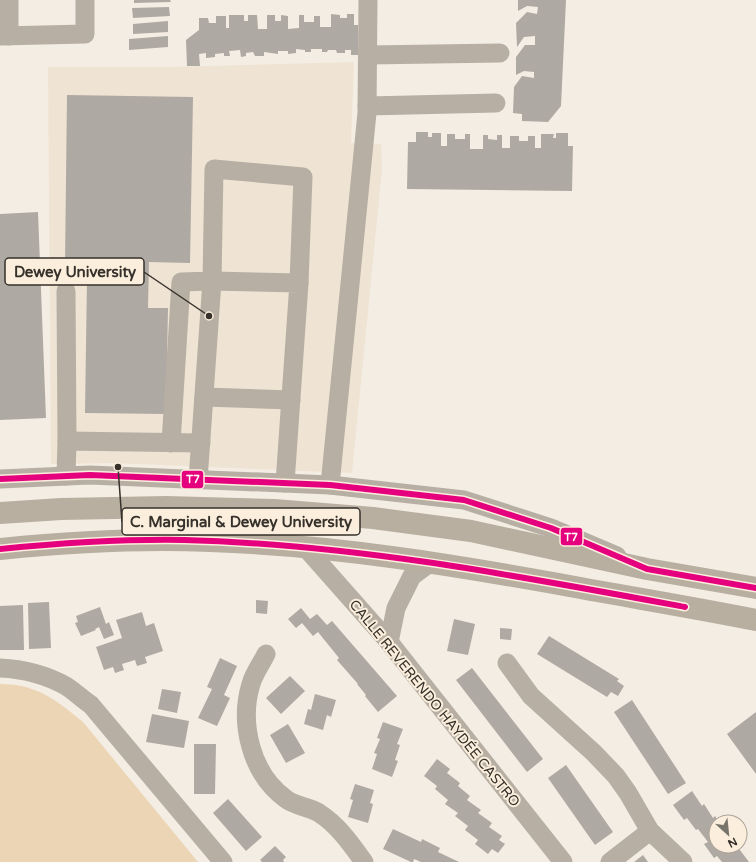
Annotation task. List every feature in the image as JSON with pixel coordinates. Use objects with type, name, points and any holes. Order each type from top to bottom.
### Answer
[{"type":"main road","points":[[0,512],[166,507],[274,510],[373,518],[471,531],[647,569],[756,588]]},
{"type":"main road","points":[[0,549],[112,541],[210,541],[305,547],[431,562],[483,570],[756,620]]},
{"type":"street","points":[[9,0],[5,36],[86,34],[85,0]]},
{"type":"street","points":[[330,485],[367,106],[368,0]]},
{"type":"street","points":[[368,55],[500,53]]},
{"type":"street","points":[[367,106],[496,103]]},
{"type":"street","points":[[198,480],[212,281],[214,169],[303,177],[299,283],[285,484]]},
{"type":"street","points":[[172,443],[181,282],[212,281],[299,283]]},
{"type":"street","points":[[66,291],[66,476]]},
{"type":"street","points":[[204,396],[291,400]]},
{"type":"street","points":[[67,441],[200,443]]},
{"type":"street","points":[[0,479],[90,475],[330,485],[464,500],[551,528],[647,569]]},
{"type":"street","name":"CALLE REVERENDO HAYDÉE CASTRO","points":[[305,547],[389,642],[562,862]]},
{"type":"street","points":[[389,642],[396,608],[412,576],[431,562]]},
{"type":"street","points":[[266,654],[252,682],[247,705],[247,726],[250,745],[260,769],[272,786],[286,800],[319,812],[335,825],[351,843],[364,862]]},
{"type":"street","points":[[507,663],[530,696],[589,749],[616,776],[628,793],[650,831],[683,862]]},
{"type":"street","points":[[0,668],[39,674],[66,686],[90,705],[223,862]]},
{"type":"street","points":[[610,862],[650,831]]},
{"type":"shaded area","points":[[354,62],[351,143],[381,144],[382,169],[352,473],[112,463],[51,464],[48,67],[170,67]]},
{"type":"shaded area","points":[[0,684],[25,687],[35,690],[55,700],[83,722],[198,862],[0,862]]},
{"type":"building","points":[[134,0],[170,0],[171,2],[134,3]]},
{"type":"building","points":[[518,0],[566,0],[561,106],[548,122],[522,121],[522,114],[513,113],[514,87],[522,76],[534,78],[534,72],[524,71],[516,75],[516,57],[525,45],[535,45],[535,36],[524,37],[517,47],[516,23],[527,12],[537,14],[538,7],[527,6],[518,11]]},
{"type":"building","points":[[169,7],[170,16],[133,18],[132,8]]},
{"type":"building","points":[[331,14],[340,15],[340,18],[347,18],[347,14],[354,14],[354,25],[358,25],[358,55],[351,55],[351,50],[345,50],[345,53],[337,53],[336,50],[322,52],[322,49],[311,49],[311,52],[305,52],[305,50],[296,49],[296,53],[288,54],[288,51],[278,51],[278,54],[264,52],[264,56],[255,56],[253,52],[246,53],[246,56],[241,57],[240,50],[229,51],[230,56],[224,56],[224,53],[215,54],[215,57],[206,58],[206,53],[199,54],[200,66],[187,66],[186,40],[199,30],[199,18],[208,18],[209,23],[216,23],[216,16],[226,16],[226,28],[229,28],[229,15],[244,15],[244,21],[248,21],[248,15],[257,15],[258,29],[267,29],[267,15],[275,15],[275,21],[281,21],[281,15],[288,16],[288,29],[299,28],[299,15],[304,15],[304,22],[314,22],[314,16],[320,16],[320,27],[331,27]]},
{"type":"building","points":[[168,21],[168,32],[133,34],[133,24]]},
{"type":"building","points":[[168,36],[168,47],[129,50],[129,39]]},
{"type":"building","points":[[67,95],[193,97],[190,263],[149,262],[148,308],[168,308],[166,414],[85,413],[87,278],[107,278],[107,265],[65,264]]},
{"type":"building","points":[[416,132],[428,132],[428,137],[432,137],[432,133],[441,133],[441,146],[447,146],[447,134],[455,134],[455,139],[465,139],[465,134],[470,134],[470,149],[483,149],[483,135],[488,135],[488,139],[497,140],[497,135],[502,135],[502,148],[510,148],[510,136],[519,136],[519,141],[528,141],[528,136],[535,136],[535,148],[541,148],[541,134],[554,134],[553,138],[556,138],[556,133],[568,133],[568,146],[573,146],[572,191],[407,189],[408,142],[416,142]]},
{"type":"building","points":[[38,212],[46,418],[0,420],[0,214]]},
{"type":"building","points":[[256,600],[268,601],[267,614],[256,613]]},
{"type":"building","points":[[49,602],[51,648],[29,649],[28,603]]},
{"type":"building","points":[[23,605],[24,650],[0,650],[0,606]]},
{"type":"building","points":[[100,607],[106,624],[109,622],[114,635],[104,639],[99,627],[95,629],[96,630],[81,636],[75,623],[78,622],[76,616]]},
{"type":"building","points":[[301,608],[310,619],[317,614],[327,625],[332,621],[397,696],[378,712],[365,696],[366,695],[358,684],[337,660],[339,658],[318,632],[313,636],[302,623],[296,628],[288,619]]},
{"type":"building","points":[[142,612],[146,626],[154,623],[163,651],[145,657],[147,663],[137,666],[135,660],[122,664],[124,670],[115,673],[113,667],[104,670],[96,647],[122,638],[116,620]]},
{"type":"building","points":[[454,619],[475,624],[468,655],[447,651]]},
{"type":"building","points":[[500,628],[512,629],[511,640],[500,639]]},
{"type":"building","points":[[549,636],[619,679],[617,681],[624,686],[618,696],[611,692],[607,697],[537,654]]},
{"type":"building","points":[[220,658],[237,666],[224,695],[230,698],[217,726],[198,718],[212,689],[207,687]]},
{"type":"building","points":[[472,668],[543,759],[527,772],[456,680]]},
{"type":"building","points":[[290,676],[305,691],[281,714],[266,698]]},
{"type":"building","points":[[162,689],[181,692],[177,713],[158,709]]},
{"type":"building","points":[[315,694],[336,700],[331,717],[327,715],[323,730],[304,724],[308,709],[311,710]]},
{"type":"building","points":[[632,700],[686,783],[668,794],[614,712]]},
{"type":"building","points":[[756,712],[756,774],[727,734]]},
{"type":"building","points":[[152,714],[189,721],[184,748],[146,742]]},
{"type":"building","points":[[383,722],[403,729],[397,744],[400,745],[395,760],[398,761],[392,777],[372,769],[377,754],[374,753],[380,739],[377,738]]},
{"type":"building","points":[[288,724],[305,753],[286,763],[270,735]]},
{"type":"building","points":[[194,744],[216,744],[215,794],[194,794]]},
{"type":"building","points":[[437,759],[450,769],[447,773],[460,783],[458,786],[470,796],[467,800],[481,810],[478,813],[492,823],[489,827],[502,836],[499,840],[505,844],[498,853],[492,849],[488,854],[475,844],[478,840],[465,830],[468,826],[455,816],[458,813],[445,804],[448,800],[435,789],[437,786],[424,776]]},
{"type":"building","points":[[566,765],[613,832],[595,845],[548,778]]},
{"type":"building","points":[[355,784],[374,790],[370,803],[373,804],[368,823],[348,817],[353,800],[350,799]]},
{"type":"building","points":[[692,791],[702,806],[704,804],[710,814],[708,814],[708,842],[687,818],[684,820],[673,805]]},
{"type":"building","points":[[228,799],[262,837],[246,851],[213,813]]},
{"type":"building","points":[[393,829],[421,842],[422,839],[440,848],[438,852],[459,862],[421,862],[414,859],[413,862],[411,862],[383,849]]},
{"type":"building","points":[[708,842],[708,850],[704,844]]},
{"type":"building","points":[[275,846],[286,857],[283,860],[284,862],[262,862],[260,860]]},
{"type":"building","points":[[711,854],[743,854],[749,862],[722,862],[717,856],[714,858]]},
{"type":"building","points":[[643,855],[648,862],[634,862]]},
{"type":"transit line","name":"T7","points":[[0,479],[90,475],[330,485],[464,500],[551,528],[647,569],[756,588]]},
{"type":"transit line","name":"T7","points":[[0,549],[138,540],[184,540],[310,548],[435,563],[685,607]]},
{"type":"place","name":"Dewey University","points":[[209,316]]},
{"type":"place","name":"C. Marginal & Dewey University","points":[[118,467]]}]
